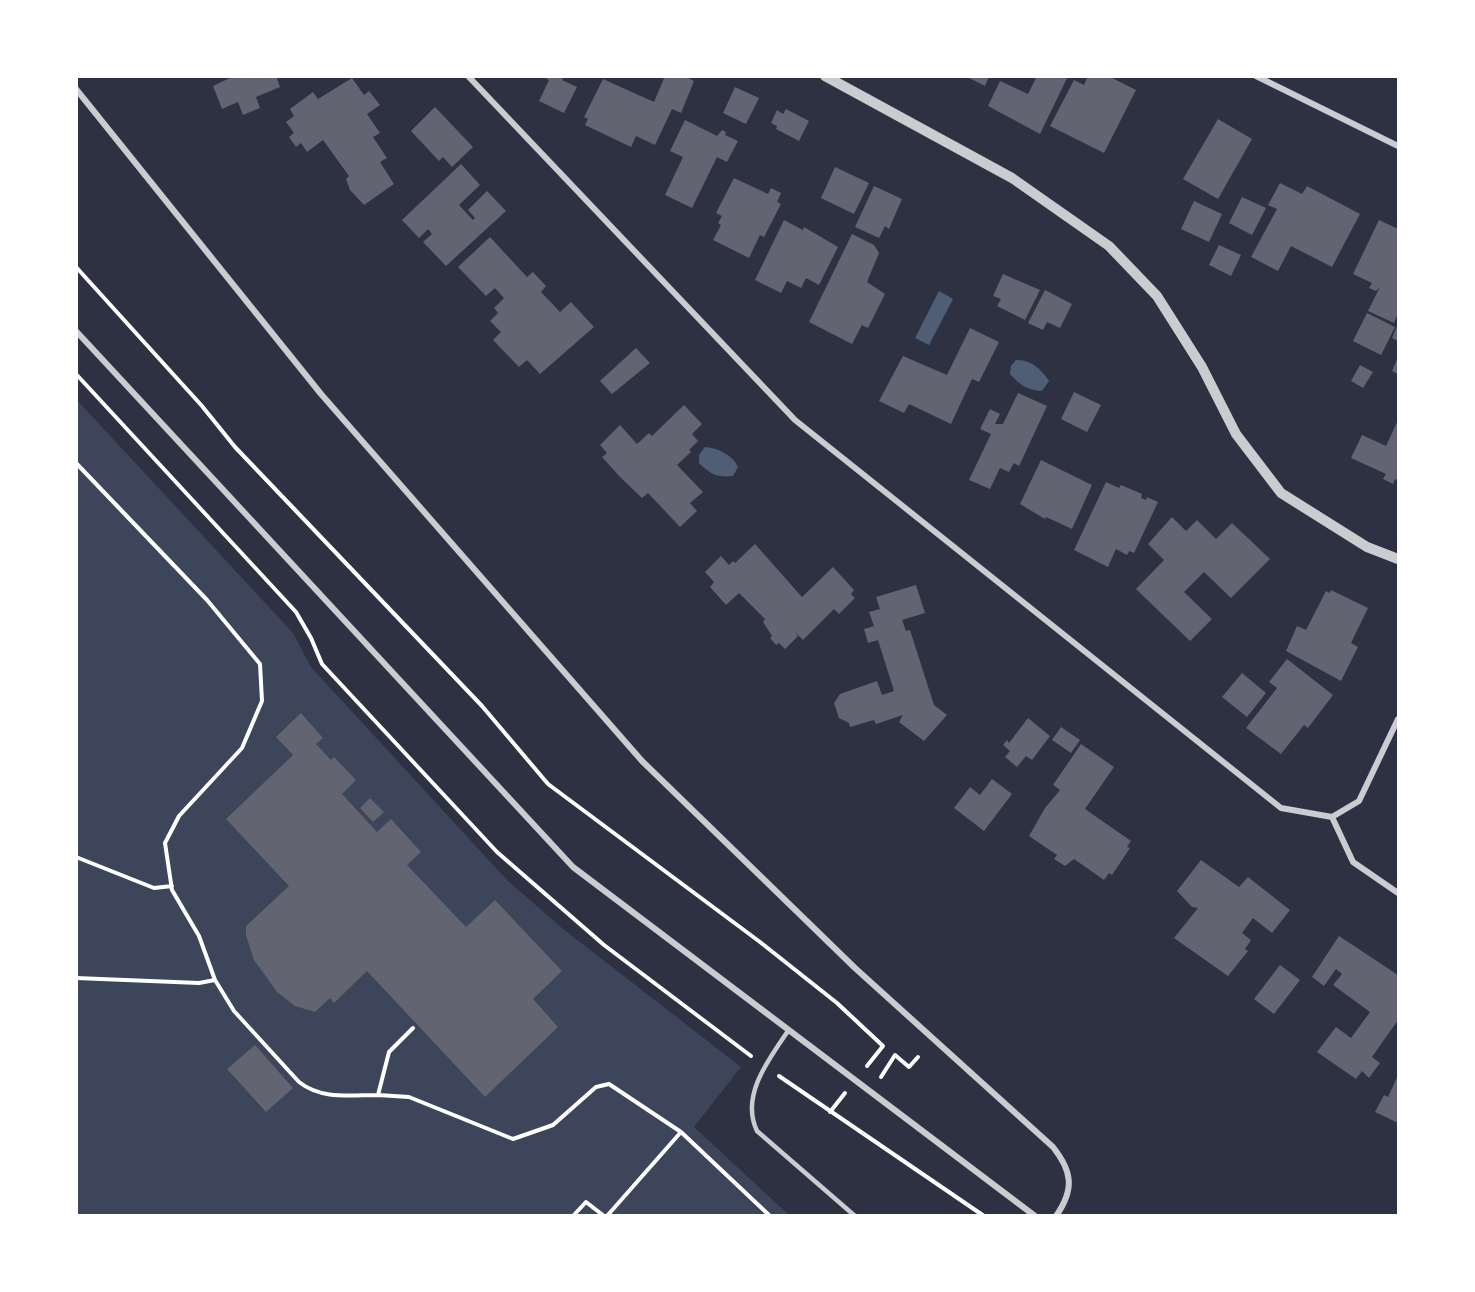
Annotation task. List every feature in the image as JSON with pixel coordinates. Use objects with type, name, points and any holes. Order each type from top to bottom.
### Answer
[{"type":"street","points":[[468,76],[795,420],[1281,808],[1332,817],[1359,801],[1398,719]]},
{"type":"street","points":[[825,76],[904,117],[1012,178],[1109,246],[1157,296],[1202,367],[1236,434],[1281,494],[1367,547],[1398,559]]},
{"type":"street","points":[[1256,76],[1398,146]]},
{"type":"street","points":[[76,89],[321,394],[642,762],[855,968],[1053,1147],[1068,1170],[1069,1178],[1065,1203],[1056,1215]]},
{"type":"street","points":[[76,331],[573,867],[1035,1215]]},
{"type":"street","points":[[1332,817],[1353,862],[1398,893]]},
{"type":"lane","points":[[788,1031],[765,1066],[752,1100],[750,1116],[757,1131],[855,1215]]},
{"type":"path","points":[[76,267],[202,406],[235,447],[482,706],[548,784],[760,942],[837,1003],[883,1046],[830,1112]]},
{"type":"path","points":[[76,463],[207,600],[260,663],[262,701],[242,748],[179,816],[165,843],[172,886],[199,936],[215,980],[234,1011],[310,1091],[325,1095],[409,1097],[513,1139],[553,1125],[596,1087],[609,1084],[681,1132],[770,1215]]},
{"type":"path","points":[[76,857],[154,888],[172,886]]},
{"type":"path","points":[[76,978],[199,982],[215,980]]},
{"type":"path","points":[[378,1095],[389,1052],[413,1028]]},
{"type":"path","points":[[881,1077],[895,1054],[909,1067],[918,1057]]},
{"type":"path","points":[[573,1215],[586,1202],[606,1215],[681,1132]]},
{"type":"shaded area","points":[[939,291],[953,299],[929,345],[915,338]]},
{"type":"shaded area","points":[[1016,360],[1031,363],[1042,372],[1049,381],[1042,391],[1024,386],[1010,374],[1011,366]]},
{"type":"shaded area","points":[[76,399],[293,633],[311,667],[507,880],[562,928],[741,1067],[694,1127],[789,1215],[77,1215]]},
{"type":"shaded area","points":[[705,447],[720,451],[733,459],[738,467],[733,476],[714,474],[699,463],[699,455]]},
{"type":"building","points":[[234,76],[276,76],[280,87],[256,97],[260,108],[243,115],[238,102],[222,109],[213,86]]},
{"type":"building","points":[[543,76],[564,76],[562,80],[577,87],[564,113],[539,101],[549,80]]},
{"type":"building","points":[[665,76],[684,76],[694,81],[681,113],[672,109],[655,145],[636,136],[631,147],[585,125],[588,119],[584,117],[603,79],[654,102]]},
{"type":"building","points":[[965,76],[989,76],[985,86]]},
{"type":"building","points":[[1037,76],[1068,76],[1040,134],[988,106],[1000,81],[1028,94]]},
{"type":"building","points":[[1088,76],[1108,76],[1136,90],[1104,153],[1050,126],[1074,80],[1084,85]]},
{"type":"building","points":[[352,78],[364,95],[369,91],[380,105],[367,114],[380,133],[373,137],[387,158],[380,162],[394,184],[364,205],[350,190],[346,179],[349,176],[323,140],[307,152],[301,143],[296,147],[289,137],[294,133],[286,122],[294,116],[290,109],[313,92],[318,99]]},
{"type":"building","points":[[735,87],[759,98],[746,124],[723,113]]},
{"type":"building","points":[[435,107],[473,147],[452,167],[443,157],[439,161],[411,131]]},
{"type":"building","points":[[786,109],[809,121],[799,141],[776,129],[777,126],[771,123],[777,110],[783,114]]},
{"type":"building","points":[[1218,119],[1252,139],[1218,199],[1183,179]]},
{"type":"building","points":[[685,120],[717,136],[722,130],[726,132],[725,135],[738,141],[727,162],[717,157],[692,208],[665,195],[683,157],[670,151]]},
{"type":"building","points":[[461,164],[480,185],[459,205],[473,220],[475,218],[468,210],[487,191],[506,211],[446,266],[423,242],[432,234],[428,229],[419,238],[402,220]]},
{"type":"building","points":[[835,167],[869,183],[854,214],[821,198]]},
{"type":"building","points":[[734,178],[768,194],[771,188],[781,193],[777,202],[781,204],[764,237],[760,235],[749,258],[713,240],[721,225],[718,223],[722,216],[716,213]]},
{"type":"building","points":[[1280,183],[1302,194],[1307,186],[1360,214],[1332,267],[1291,246],[1278,271],[1251,257],[1277,209],[1268,205]]},
{"type":"building","points":[[874,186],[902,199],[889,229],[885,226],[879,238],[855,227]]},
{"type":"building","points":[[1242,197],[1266,208],[1252,235],[1229,223]]},
{"type":"building","points":[[1194,201],[1222,214],[1209,242],[1181,229]]},
{"type":"building","points":[[784,220],[803,230],[804,227],[838,247],[819,285],[806,278],[801,288],[787,281],[781,293],[755,280]]},
{"type":"building","points":[[1379,220],[1398,229],[1398,313],[1394,323],[1368,311],[1380,287],[1376,291],[1369,288],[1372,283],[1353,274]]},
{"type":"building","points":[[852,234],[874,245],[879,253],[867,282],[885,294],[868,328],[862,325],[852,344],[809,322]]},
{"type":"building","points":[[490,237],[527,277],[533,272],[546,286],[541,292],[560,312],[571,302],[594,327],[540,374],[527,360],[519,367],[493,340],[501,332],[490,321],[498,313],[494,308],[504,298],[495,288],[486,296],[458,267]]},
{"type":"building","points":[[1219,245],[1241,255],[1231,276],[1209,265]]},
{"type":"building","points":[[1003,274],[1040,290],[1025,320],[997,306],[1001,299],[993,296]]},
{"type":"building","points":[[1045,290],[1072,304],[1060,328],[1047,322],[1043,330],[1028,323]]},
{"type":"building","points":[[1367,313],[1395,327],[1381,355],[1353,341]]},
{"type":"building","points":[[1398,324],[1398,341],[1392,338]]},
{"type":"building","points":[[970,328],[999,342],[979,382],[972,379],[951,424],[909,404],[904,413],[879,401],[903,356],[947,375]]},
{"type":"building","points":[[636,348],[650,363],[612,394],[600,381]]},
{"type":"building","points":[[1398,357],[1398,374],[1392,371]]},
{"type":"building","points":[[1360,365],[1373,372],[1363,388],[1351,381]]},
{"type":"building","points":[[1074,392],[1101,405],[1087,432],[1061,419]]},
{"type":"building","points":[[1018,393],[1047,406],[1019,466],[1014,463],[1009,472],[1000,468],[990,489],[969,480],[991,434],[980,429],[990,409],[1000,414],[995,424],[1003,424]]},
{"type":"building","points":[[684,405],[702,424],[692,434],[698,441],[689,450],[691,452],[677,465],[703,492],[690,503],[697,511],[680,527],[648,493],[642,498],[621,478],[602,457],[607,453],[600,445],[620,425],[637,444],[649,433],[652,436]]},
{"type":"building","points":[[1398,420],[1398,480],[1395,479],[1393,484],[1383,479],[1386,474],[1351,458],[1362,435],[1386,446]]},
{"type":"building","points":[[1041,460],[1092,485],[1072,529],[1046,517],[1045,519],[1020,504]]},
{"type":"building","points":[[1106,482],[1119,488],[1121,485],[1142,494],[1141,498],[1146,500],[1147,497],[1158,502],[1134,553],[1129,551],[1127,555],[1116,549],[1108,567],[1074,550]]},
{"type":"building","points":[[1172,517],[1186,531],[1197,520],[1216,539],[1232,523],[1270,559],[1231,598],[1204,572],[1184,592],[1212,619],[1190,641],[1136,589],[1164,560],[1148,544]]},
{"type":"building","points":[[755,544],[802,597],[833,567],[854,590],[851,594],[855,598],[839,614],[834,609],[803,640],[794,631],[798,636],[785,649],[779,643],[776,645],[763,622],[765,619],[739,593],[726,605],[710,587],[714,582],[705,572],[721,556],[729,565],[733,561],[735,563]]},
{"type":"building","points":[[916,585],[925,613],[902,620],[906,631],[910,630],[934,705],[947,715],[924,741],[899,722],[903,715],[876,724],[874,720],[850,727],[849,723],[839,718],[834,703],[840,694],[877,681],[882,695],[894,691],[878,640],[868,643],[864,629],[874,626],[869,612],[880,609],[876,597]]},
{"type":"building","points":[[1331,590],[1368,608],[1351,643],[1358,647],[1341,681],[1286,651],[1297,626],[1306,630],[1326,591],[1330,593]]},
{"type":"building","points":[[1287,659],[1333,695],[1308,728],[1304,725],[1281,754],[1246,728],[1277,688],[1269,682]]},
{"type":"building","points":[[1242,673],[1266,693],[1247,717],[1222,697]]},
{"type":"building","points":[[301,713],[323,738],[316,744],[331,760],[334,757],[356,780],[342,794],[377,832],[391,819],[421,852],[407,865],[466,927],[495,900],[562,971],[533,999],[558,1027],[485,1097],[367,971],[334,1003],[330,998],[315,1012],[295,1006],[277,992],[254,960],[246,935],[246,926],[289,886],[226,819],[293,755],[276,737]]},
{"type":"building","points":[[1028,718],[1050,736],[1032,760],[1026,756],[1017,767],[1005,757],[1010,751],[1003,745],[1007,740],[1009,743]]},
{"type":"building","points":[[1061,727],[1080,740],[1071,753],[1052,740]]},
{"type":"building","points":[[1081,744],[1114,767],[1085,809],[1131,841],[1127,847],[1130,848],[1112,875],[1109,873],[1104,880],[1074,859],[1065,866],[1054,859],[1057,855],[1029,836],[1045,808],[1060,790],[1053,785]]},
{"type":"building","points":[[992,779],[1012,794],[984,831],[954,808],[970,787],[980,795]]},
{"type":"building","points":[[370,798],[384,812],[373,822],[360,808]]},
{"type":"building","points":[[1201,860],[1239,887],[1248,877],[1290,910],[1272,933],[1253,918],[1242,933],[1251,940],[1245,949],[1248,951],[1228,976],[1174,938],[1198,908],[1192,907],[1177,891]]},
{"type":"building","points":[[1339,936],[1398,975],[1398,1020],[1372,1057],[1380,1063],[1369,1078],[1362,1071],[1356,1079],[1317,1052],[1336,1027],[1351,1038],[1370,1012],[1333,985],[1342,974],[1336,969],[1324,986],[1312,977]]},
{"type":"building","points":[[1280,965],[1300,980],[1274,1014],[1254,999]]},
{"type":"building","points":[[255,1045],[293,1088],[266,1112],[227,1069]]},
{"type":"building","points":[[1398,1075],[1398,1123],[1375,1112],[1384,1095],[1388,1097]]}]
